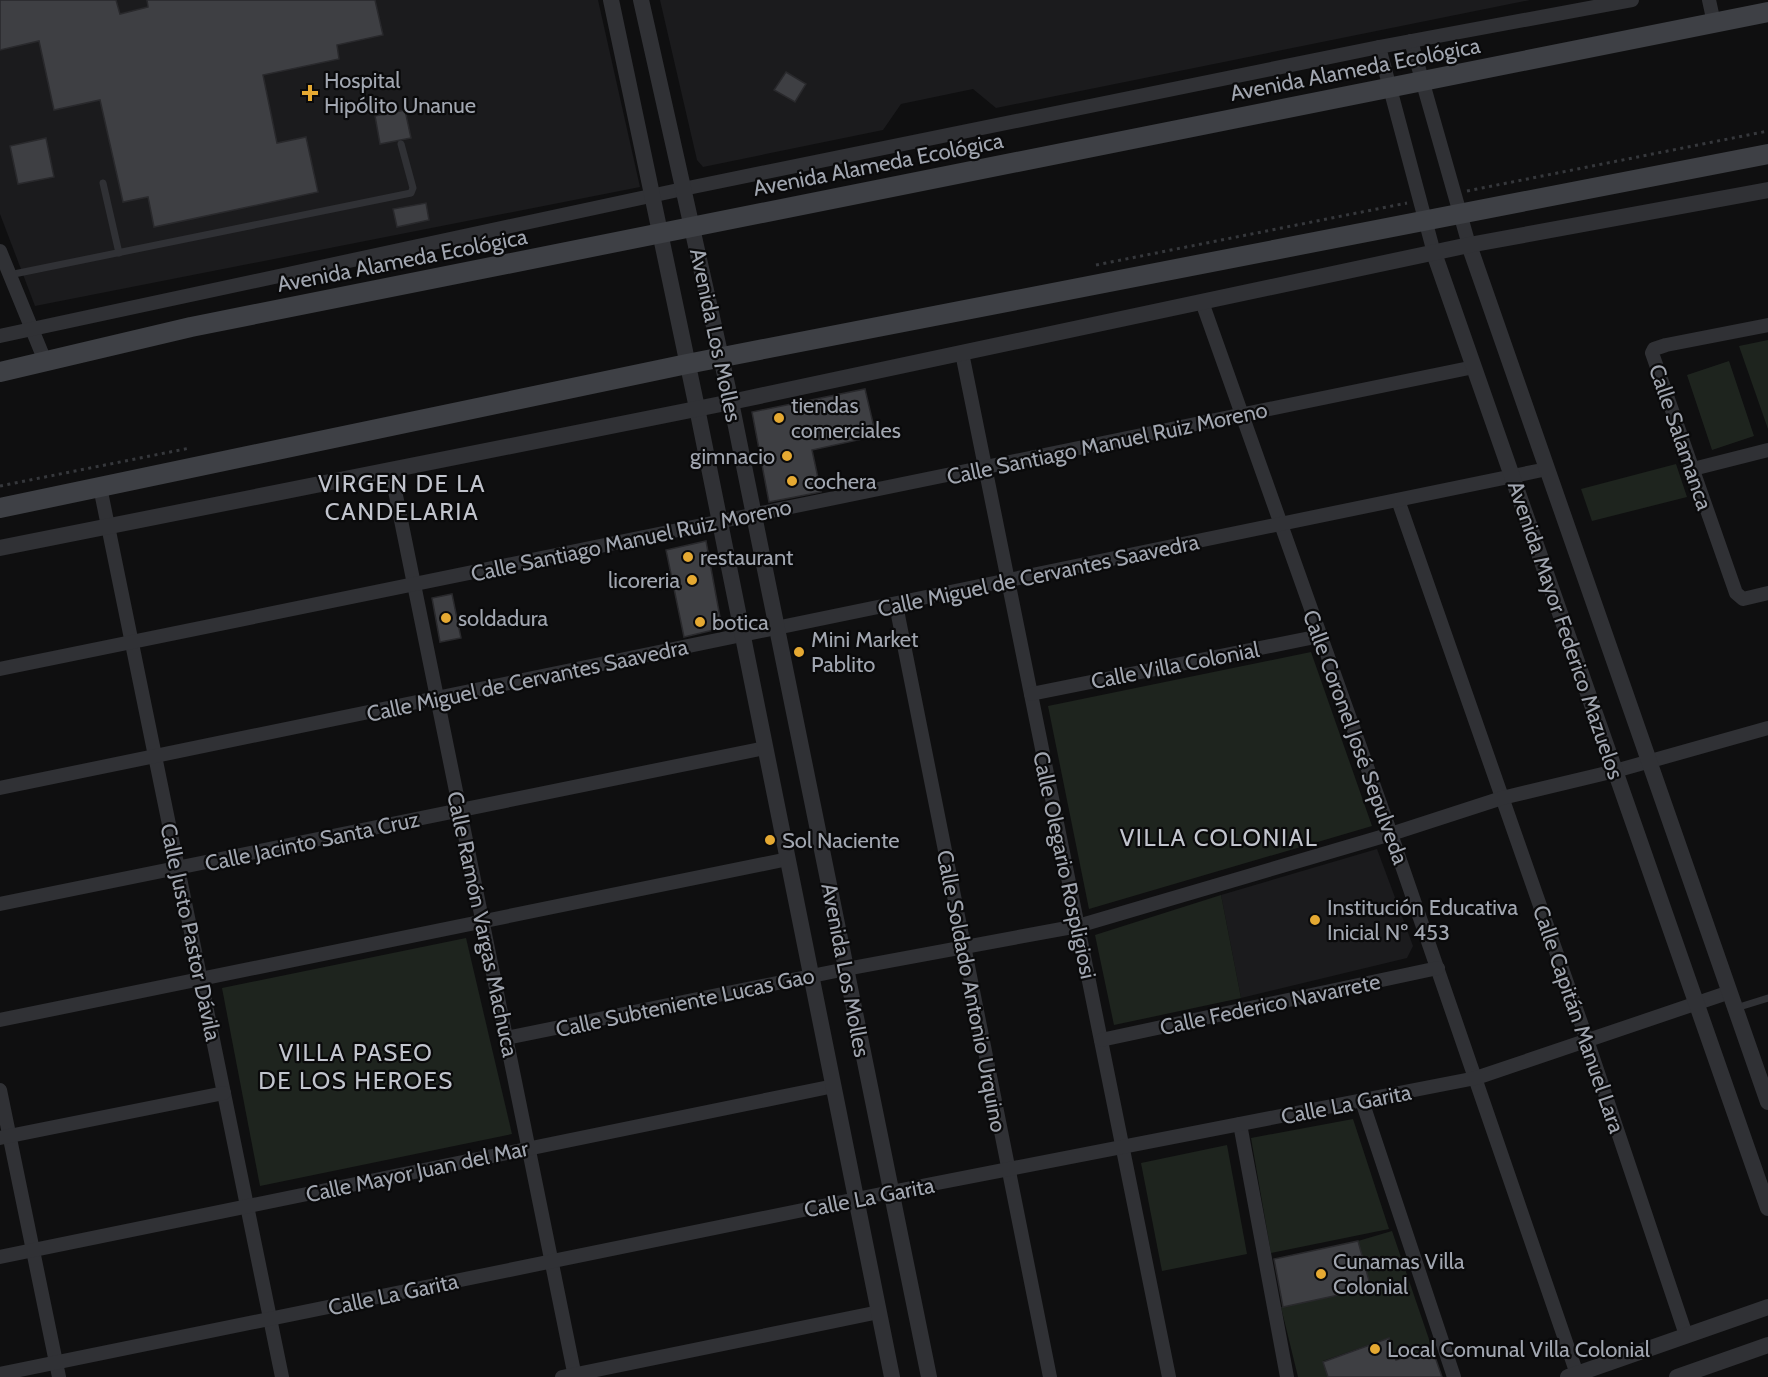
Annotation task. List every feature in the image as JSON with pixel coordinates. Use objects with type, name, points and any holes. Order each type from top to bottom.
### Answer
[{"type":"main road","name":"Avenida Alameda Ecológica","points":[[0,372],[191,327],[1768,12]]},
{"type":"main road","points":[[0,508],[687,364],[1768,154]]},
{"type":"street","name":"Avenida Los Molles","points":[[611,0],[697,408],[892,1377]]},
{"type":"street","name":"Avenida Los Molles","points":[[641,0],[731,402],[929,1377]]},
{"type":"street","name":"Avenida Alameda Ecológica","points":[[0,336],[683,189],[1379,47],[1632,0]]},
{"type":"street","points":[[1709,0],[1714,23]]},
{"type":"street","name":"Avenida Mayor Federico Mazuelos","points":[[1412,41],[1469,245],[1768,1102]]},
{"type":"street","name":"Avenida Mayor Federico Mazuelos","points":[[1379,47],[1434,253],[1768,1208]]},
{"type":"street","points":[[0,548],[731,402],[1469,245],[1768,190]]},
{"type":"street","points":[[0,250],[45,361]]},
{"type":"street","name":"Calle Coronel José Sepulveda","points":[[1202,302],[1438,968],[1574,1376]]},
{"type":"street","name":"Calle Salamanca","points":[[1768,325],[1654,349],[1653,359],[1736,593],[1740,599],[1768,593]]},
{"type":"street","name":"Calle Olegario Rospligiosi","points":[[962,353],[1169,1377]]},
{"type":"street","name":"Calle Santiago Manuel Ruiz Moreno","points":[[0,669],[1474,367]]},
{"type":"street","points":[[1693,469],[1768,450]]},
{"type":"street","name":"Calle Miguel de Cervantes Saavedra","points":[[0,788],[1547,470]]},
{"type":"street","name":"Calle Ramón Vargas Machuca","points":[[390,471],[552,1261],[570,1376]]},
{"type":"street","name":"Calle Justo Pastor Dávila","points":[[100,487],[282,1377]]},
{"type":"street","name":"Calle Capitán Manuel Lara","points":[[1398,500],[1587,1040],[1686,1335]]},
{"type":"street","name":"Calle Soldado Antonio Urquino","points":[[896,605],[1050,1377]]},
{"type":"street","name":"Calle Villa Colonial","points":[[1031,694],[1320,636]]},
{"type":"street","name":"Calle Subteniente Lucas Gao","points":[[506,1038],[846,969],[1078,926],[1391,834],[1502,798],[1615,771],[1768,728]]},
{"type":"street","name":"Calle Jacinto Santa Cruz","points":[[0,904],[765,748]]},
{"type":"street","points":[[0,1020],[788,859]]},
{"type":"street","name":"Calle Federico Navarrete","points":[[1101,1040],[1438,968]]},
{"type":"street","name":"Calle La Garita","points":[[0,1374],[856,1199],[1476,1078],[1730,992]]},
{"type":"street","name":"Calle Mayor Juan del Mar","points":[[0,1257],[834,1086]]},
{"type":"street","points":[[0,1090],[5,1137],[33,1250],[58,1377]]},
{"type":"street","points":[[5,1137],[224,1093]]},
{"type":"street","points":[[1362,1101],[1454,1377]]},
{"type":"street","points":[[1240,1124],[1287,1377]]},
{"type":"street","points":[[1574,1376],[1768,1307]]},
{"type":"street","points":[[570,1376],[879,1312]]},
{"type":"street","points":[[1677,1377],[1768,1345]]},
{"type":"lane","points":[[9,275],[411,194],[413,188],[401,144]]},
{"type":"lane","points":[[103,183],[119,253]]},
{"type":"lane","points":[[1735,1008],[1768,998]]},
{"type":"shaded area","name":"Hospital Hipólito Unanue","points":[[0,0],[598,0],[640,187],[35,306],[0,214]]},
{"type":"shaded area","points":[[660,0],[1530,0],[996,108],[973,89],[901,104],[883,130],[703,167],[697,160]]},
{"type":"shaded area","points":[[1768,340],[1768,429],[1739,346]]},
{"type":"shaded area","points":[[1729,361],[1754,436],[1712,450],[1687,375]]},
{"type":"shaded area","points":[[1676,464],[1687,497],[1592,521],[1581,489]]},
{"type":"shaded area","points":[[1311,652],[1372,826],[1089,909],[1048,706]]},
{"type":"shaded area","name":"Institución Educativa Inicial Nº 453","points":[[1377,849],[1413,946],[1407,958],[1241,998],[1221,895]]},
{"type":"shaded area","points":[[1221,895],[1241,998],[1114,1025],[1095,935]]},
{"type":"shaded area","points":[[466,938],[512,1134],[260,1186],[222,988]]},
{"type":"shaded area","points":[[1353,1119],[1389,1229],[1271,1253],[1251,1138]]},
{"type":"shaded area","points":[[1227,1145],[1247,1254],[1162,1271],[1141,1163]]},
{"type":"shaded area","points":[[1392,1231],[1432,1348],[1396,1360],[1388,1338],[1323,1361],[1328,1377],[1298,1377],[1281,1307],[1369,1289],[1358,1241]]},
{"type":"building","points":[[0,0],[116,0],[120,14],[148,7],[147,0],[375,0],[383,35],[337,45],[339,59],[263,75],[277,143],[306,137],[318,192],[154,227],[148,197],[123,202],[100,100],[54,110],[39,41],[0,50]]},
{"type":"building","points":[[786,72],[806,84],[795,102],[774,90]]},
{"type":"building","points":[[405,110],[411,138],[380,144],[375,116]]},
{"type":"building","points":[[46,138],[54,177],[18,184],[10,146]]},
{"type":"building","points":[[426,203],[429,220],[397,227],[393,209]]},
{"type":"building","points":[[865,389],[876,436],[812,450],[821,492],[769,502],[752,412]]},
{"type":"building","points":[[706,541],[722,628],[684,637],[666,550]]},
{"type":"building","name":"soldadura","points":[[452,594],[461,638],[440,642],[432,598]]},
{"type":"building","name":"Cunamas Villa Colonial","points":[[1358,1241],[1371,1288],[1283,1307],[1274,1259]]},
{"type":"building","name":"Local Comunal Villa Colonial","points":[[1389,1338],[1396,1360],[1432,1348],[1442,1377],[1328,1377],[1323,1362]]},
{"type":"place","name":"Hospital Hipólito Unanue","points":[[310,93]]},
{"type":"place","name":"tiendas comerciales","points":[[779,418]]},
{"type":"place","name":"gimnacio","points":[[787,456]]},
{"type":"place","name":"cochera","points":[[792,481]]},
{"type":"place","name":"restaurant","points":[[688,557]]},
{"type":"place","name":"licoreria","points":[[692,580]]},
{"type":"place","name":"soldadura","points":[[446,618]]},
{"type":"place","name":"botica","points":[[700,622]]},
{"type":"place","name":"Mini Market Pablito","points":[[799,652]]},
{"type":"place","name":"Sol Naciente","points":[[770,840]]},
{"type":"place","name":"Institución Educativa Inicial Nº 453","points":[[1315,920]]},
{"type":"place","name":"Cunamas Villa Colonial","points":[[1321,1274]]},
{"type":"place","name":"Local Comunal Villa Colonial","points":[[1375,1349]]},
{"type":"district","name":"VIRGEN DE LA CANDELARIA","points":[[402,498]]},
{"type":"district","name":"VILLA COLONIAL","points":[[1219,838]]},
{"type":"district","name":"VILLA PASEO DE LOS HEROES","points":[[356,1067]]}]
